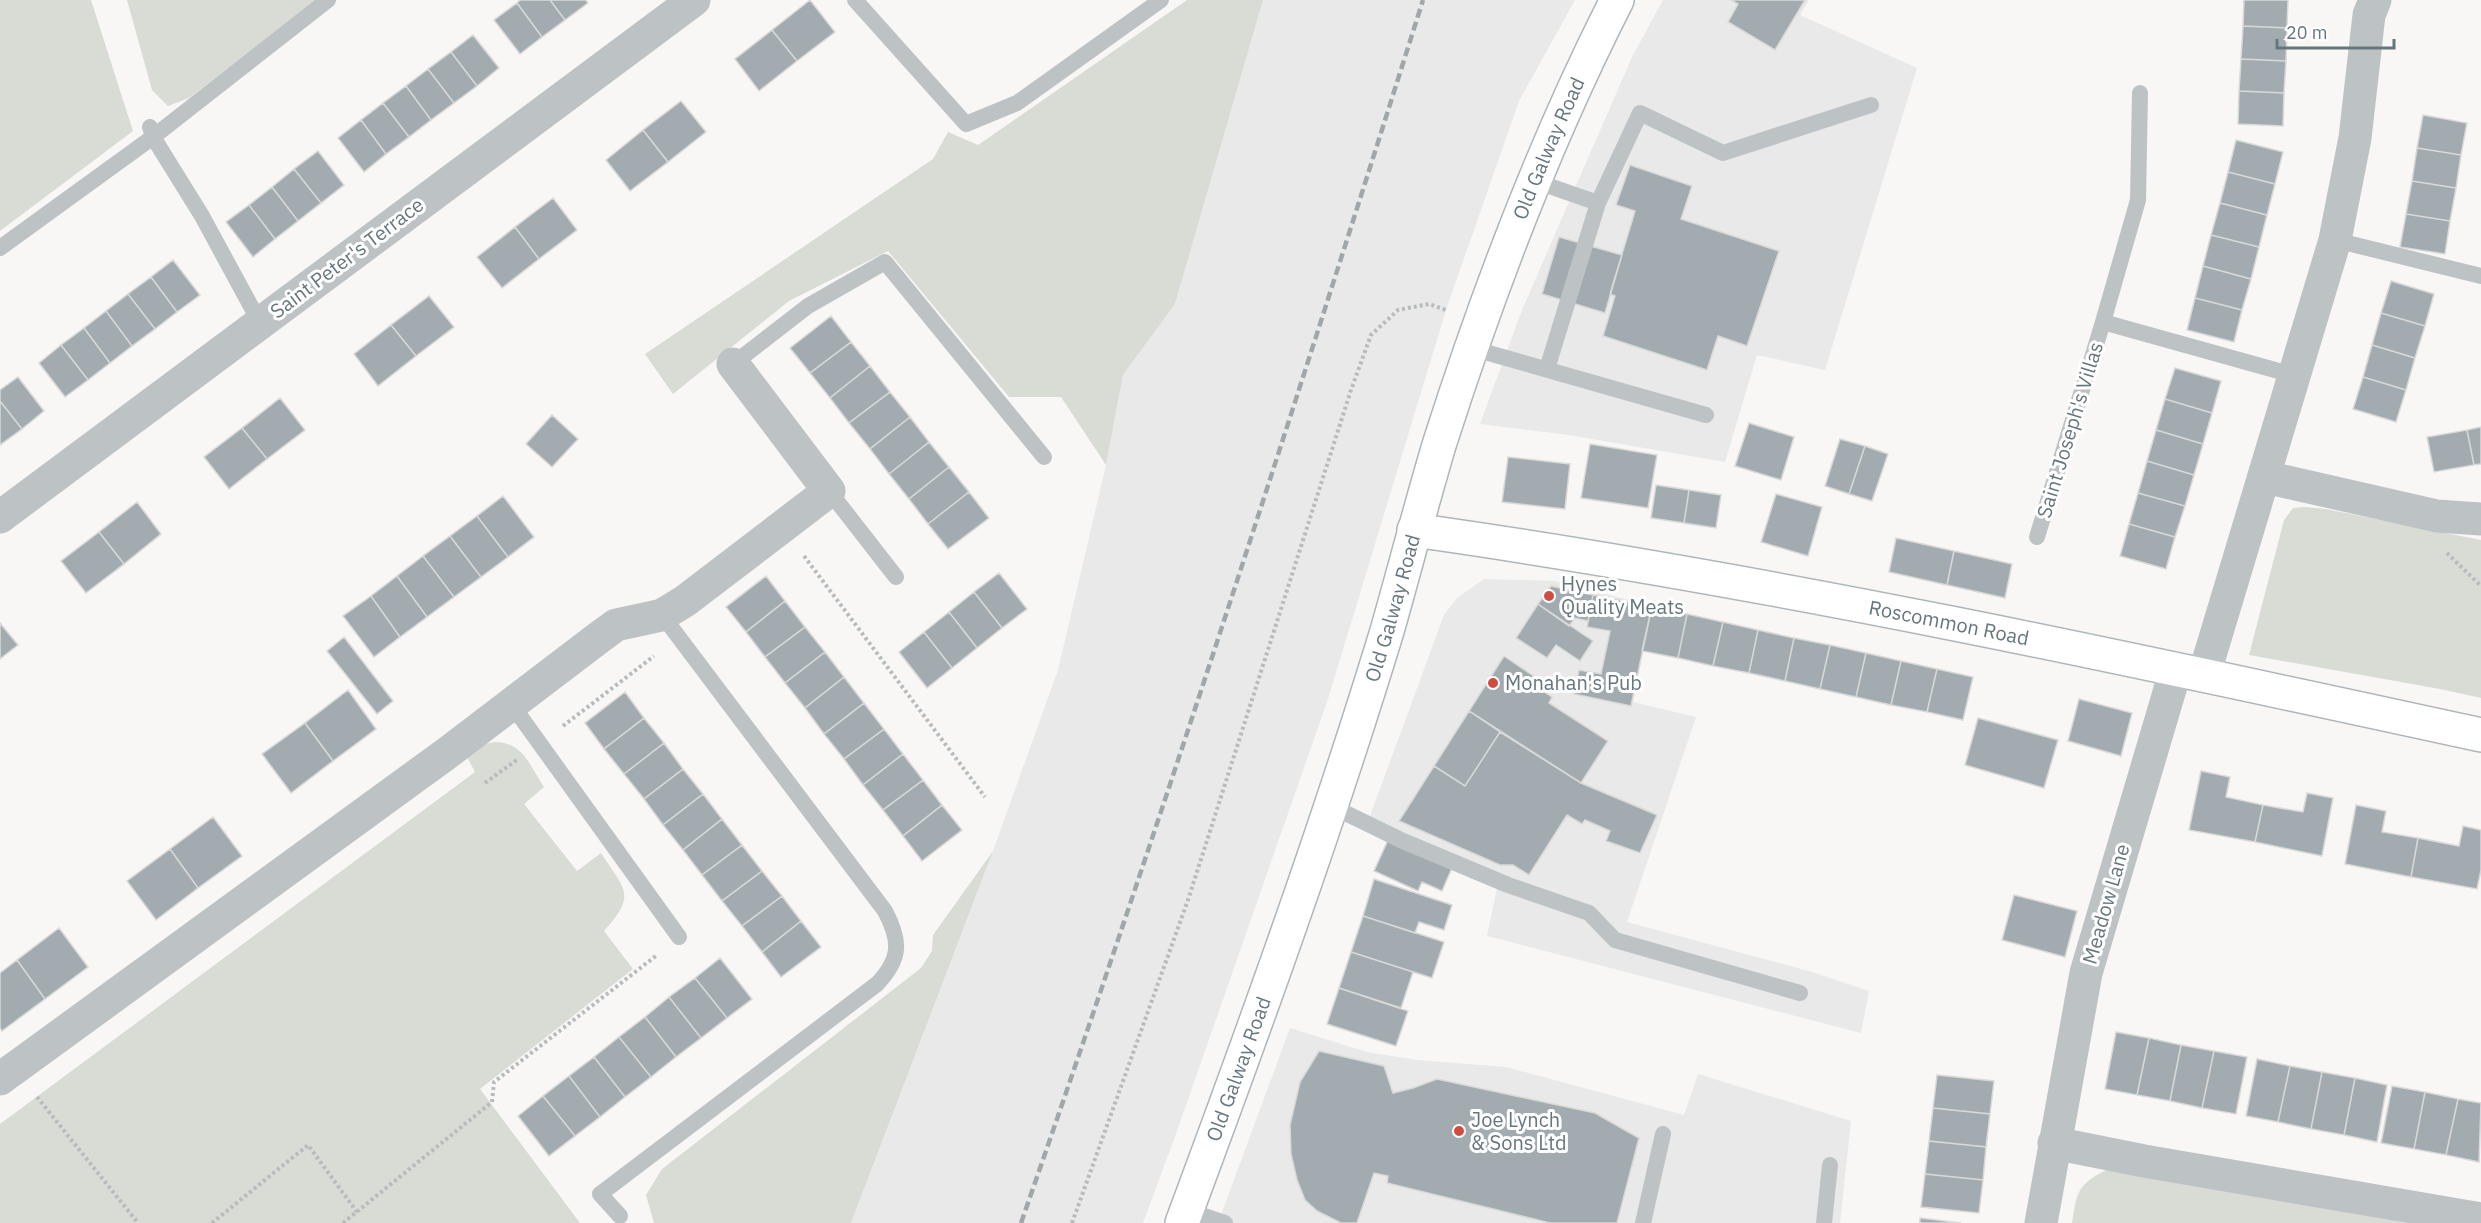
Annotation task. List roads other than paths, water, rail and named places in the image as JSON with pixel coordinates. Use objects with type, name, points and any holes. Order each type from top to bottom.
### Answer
[{"type":"main road","name":"Old Galway Road","points":[[1184,1216],[1288,936],[1331,806],[1471,348],[1535,181],[1579,78],[1617,0]]},
{"type":"main road","name":"Roscommon Road","points":[[1414,530],[1571,552],[1955,623],[2481,735]]},
{"type":"street","name":"Saint Peter's Terrace","points":[[0,517],[694,0]]},
{"type":"street","points":[[2190,672],[2265,477],[2334,240],[2355,138],[2369,15],[2375,0]]},
{"type":"street","points":[[0,1078],[512,705],[616,625],[671,626],[716,578],[829,491],[733,364]]},
{"type":"street","points":[[2265,477],[2437,516],[2481,519]]},
{"type":"street","name":"Meadow Lane","points":[[2042,1223],[2054,1143],[2086,973],[2190,672]]},
{"type":"street","points":[[2054,1143],[2144,1161],[2481,1219]]},
{"type":"lane","points":[[0,248],[328,0]]},
{"type":"lane","points":[[855,0],[966,124],[1017,103],[1161,0]]},
{"type":"lane","name":"Saint Joseph's Villas","points":[[2037,537],[2138,200],[2140,93]]},
{"type":"lane","points":[[1546,369],[1598,203],[1640,113],[1723,153],[1871,105]]},
{"type":"lane","points":[[151,132],[202,216],[260,323]]},
{"type":"lane","points":[[1535,181],[1598,203]]},
{"type":"lane","points":[[2334,240],[2481,276]]},
{"type":"lane","points":[[733,364],[808,306],[885,262],[1044,457]]},
{"type":"lane","name":"Saint Joseph's Villas","points":[[2103,322],[2293,375]]},
{"type":"lane","points":[[1471,348],[1706,416]]},
{"type":"lane","points":[[829,491],[896,577]]},
{"type":"lane","points":[[620,1216],[600,1194],[877,984],[894,962],[896,947],[892,925],[885,910],[671,626]]},
{"type":"lane","points":[[512,705],[679,937]]},
{"type":"lane","points":[[1331,806],[1403,841],[1498,881],[1589,912],[1615,940],[1800,993]]},
{"type":"lane","points":[[1643,1223],[1663,1134]]},
{"type":"lane","points":[[1824,1223],[1830,1165]]},
{"type":"lane","points":[[1184,1216],[1225,1223]]},
{"type":"railway","points":[[1021,1223],[1226,613],[1423,0]]},
{"type":"place","name":"Hynes Quality Meats","points":[[1549,596]]},
{"type":"place","name":"Monahan's Pub","points":[[1493,683]]},
{"type":"place","name":"Joe Lynch & Sons Ltd","points":[[1459,1131]]}]
